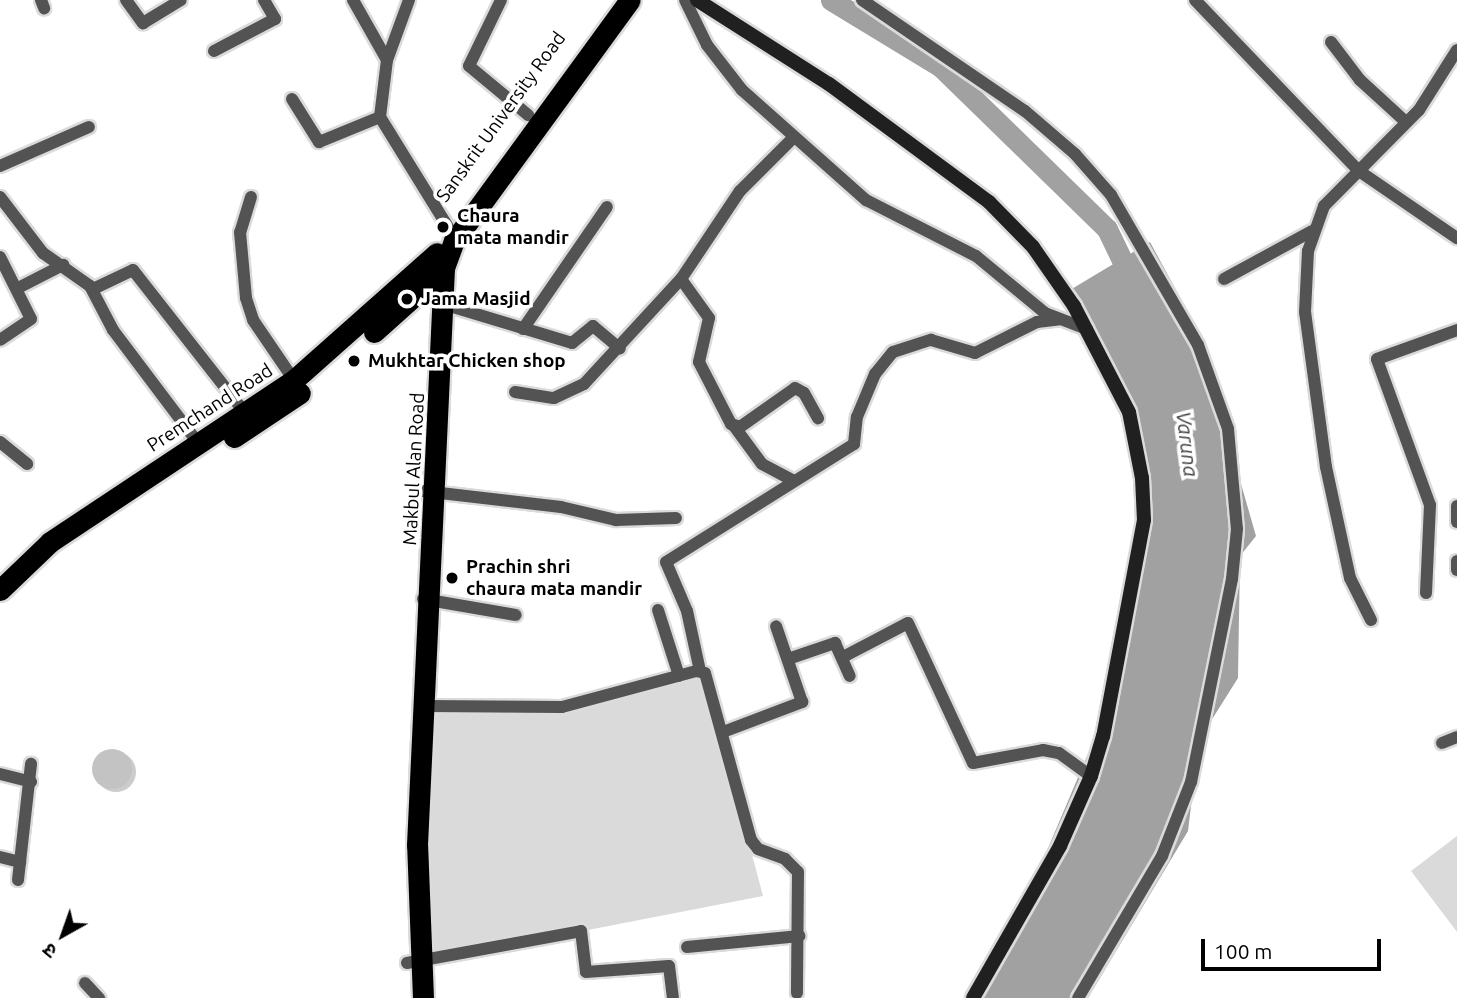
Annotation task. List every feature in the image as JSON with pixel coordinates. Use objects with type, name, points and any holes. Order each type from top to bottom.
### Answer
[{"type":"highway","name":"Sanskrit University Road","points":[[448,227],[528,116],[624,2]]},
{"type":"highway","name":"Makbul Alan Road","points":[[409,998],[414,963],[416,756],[444,268],[454,241],[624,2]]},
{"type":"highway","name":"Makbul Alan Road","points":[[430,491],[432,280],[437,253],[448,227]]},
{"type":"highway","name":"Premchand Road","points":[[0,593],[50,542],[294,380],[437,253]]},
{"type":"highway","name":"Premchand Road","points":[[0,593],[58,551],[317,381],[432,280]]},
{"type":"highway","name":"Makbul Alan Road","points":[[416,756],[425,706],[424,600]]},
{"type":"highway","name":"Makbul Alan Road","points":[[414,963],[423,998]]},
{"type":"street","points":[[125,0],[143,23],[179,1]]},
{"type":"street","points":[[214,51],[275,19],[264,0]]},
{"type":"street","points":[[352,0],[387,60]]},
{"type":"street","points":[[409,0],[387,60],[380,117],[448,227]]},
{"type":"street","points":[[501,0],[469,66],[528,116]]},
{"type":"street","points":[[685,0],[695,26],[724,69],[793,138],[883,212],[975,256],[1031,303],[1060,319],[1087,329]]},
{"type":"street","points":[[696,0],[829,84],[989,202],[1032,247],[1087,329],[1129,412],[1137,442],[1144,520],[1124,642],[1091,776],[1060,846],[973,998]]},
{"type":"street","points":[[862,0],[1025,111],[1075,154],[1111,195],[1198,345],[1227,429],[1234,478],[1235,554],[1191,782],[1162,856],[1078,998]]},
{"type":"street","points":[[1195,0],[1359,171],[1457,238]]},
{"type":"street","points":[[1331,43],[1360,80],[1406,122]]},
{"type":"street","points":[[1371,620],[1350,578],[1323,446],[1305,312],[1312,231],[1324,206],[1406,122],[1457,50]]},
{"type":"street","points":[[292,99],[319,142],[380,117]]},
{"type":"street","points":[[0,166],[89,127]]},
{"type":"street","points":[[515,392],[562,397],[584,384],[620,349],[681,279],[713,236],[732,200],[793,138]]},
{"type":"street","points":[[0,197],[6,218],[43,253],[93,289],[113,330],[198,443]]},
{"type":"street","points":[[251,197],[240,232],[246,298],[253,320],[294,380]]},
{"type":"street","points":[[523,329],[607,207]]},
{"type":"street","points":[[1224,279],[1312,231]]},
{"type":"street","points":[[0,257],[18,288],[31,319],[0,340]]},
{"type":"street","points":[[18,288],[63,265]]},
{"type":"street","points":[[93,289],[128,270],[136,273],[170,323],[245,413]]},
{"type":"street","points":[[681,279],[709,318],[699,362],[734,426],[762,464],[794,481]]},
{"type":"street","points":[[443,303],[572,343],[593,326],[620,349]]},
{"type":"street","points":[[797,993],[798,872],[785,859],[758,849],[751,840],[707,676],[700,671],[687,611],[666,562],[854,444],[857,417],[874,374],[893,352],[931,341],[975,353],[1037,322],[1060,319]]},
{"type":"street","points":[[1426,593],[1430,505],[1377,359],[1457,330]]},
{"type":"street","points":[[734,426],[744,424],[796,388],[804,393],[818,418]]},
{"type":"street","points":[[0,442],[27,464]]},
{"type":"street","points":[[430,491],[561,507],[616,520],[676,518]]},
{"type":"street","points":[[1457,506],[1457,522]]},
{"type":"street","points":[[1457,561],[1457,570]]},
{"type":"street","points":[[424,600],[516,615]]},
{"type":"street","points":[[658,610],[679,676]]},
{"type":"street","points":[[843,657],[908,623],[973,763],[1044,750],[1059,753],[1091,776]]},
{"type":"street","points":[[723,732],[801,704],[803,698],[776,626]]},
{"type":"street","points":[[788,659],[833,642],[843,657],[850,676]]},
{"type":"street","points":[[425,706],[562,707],[700,671]]},
{"type":"street","points":[[1441,743],[1457,737]]},
{"type":"street","points":[[18,880],[32,764]]},
{"type":"street","points":[[0,774],[31,782]]},
{"type":"street","points":[[0,857],[20,862]]},
{"type":"street","points":[[414,963],[581,931],[586,972],[668,966],[673,998]]},
{"type":"street","points":[[687,947],[799,936]]},
{"type":"street","points":[[85,983],[99,998]]},
{"type":"shaded area","points":[[705,677],[763,896],[413,964],[426,710],[569,711]]},
{"type":"shaded area","points":[[1457,836],[1457,932],[1411,871]]},
{"type":"water","points":[[1150,242],[1196,327],[1256,536],[1240,556],[1238,678],[1199,740],[1188,831],[1088,998],[966,998],[1032,886],[1107,709],[1146,542],[1132,403],[1070,290]]},
{"type":"building","points":[[112,749],[126,755],[132,769],[126,783],[112,789],[98,783],[92,769],[98,755]]},
{"type":"waterway","name":"Varuna","points":[[831,0],[941,67],[1107,229],[1134,285]]},
{"type":"place","name":"Chaura mata mandir","points":[[443,227]]},
{"type":"place","name":"Jama Masjid","points":[[407,299]]},
{"type":"place","name":"Mukhtar Chicken shop","points":[[354,361]]},
{"type":"place","name":"Prachin shri chaura mata mandir","points":[[452,578]]}]
